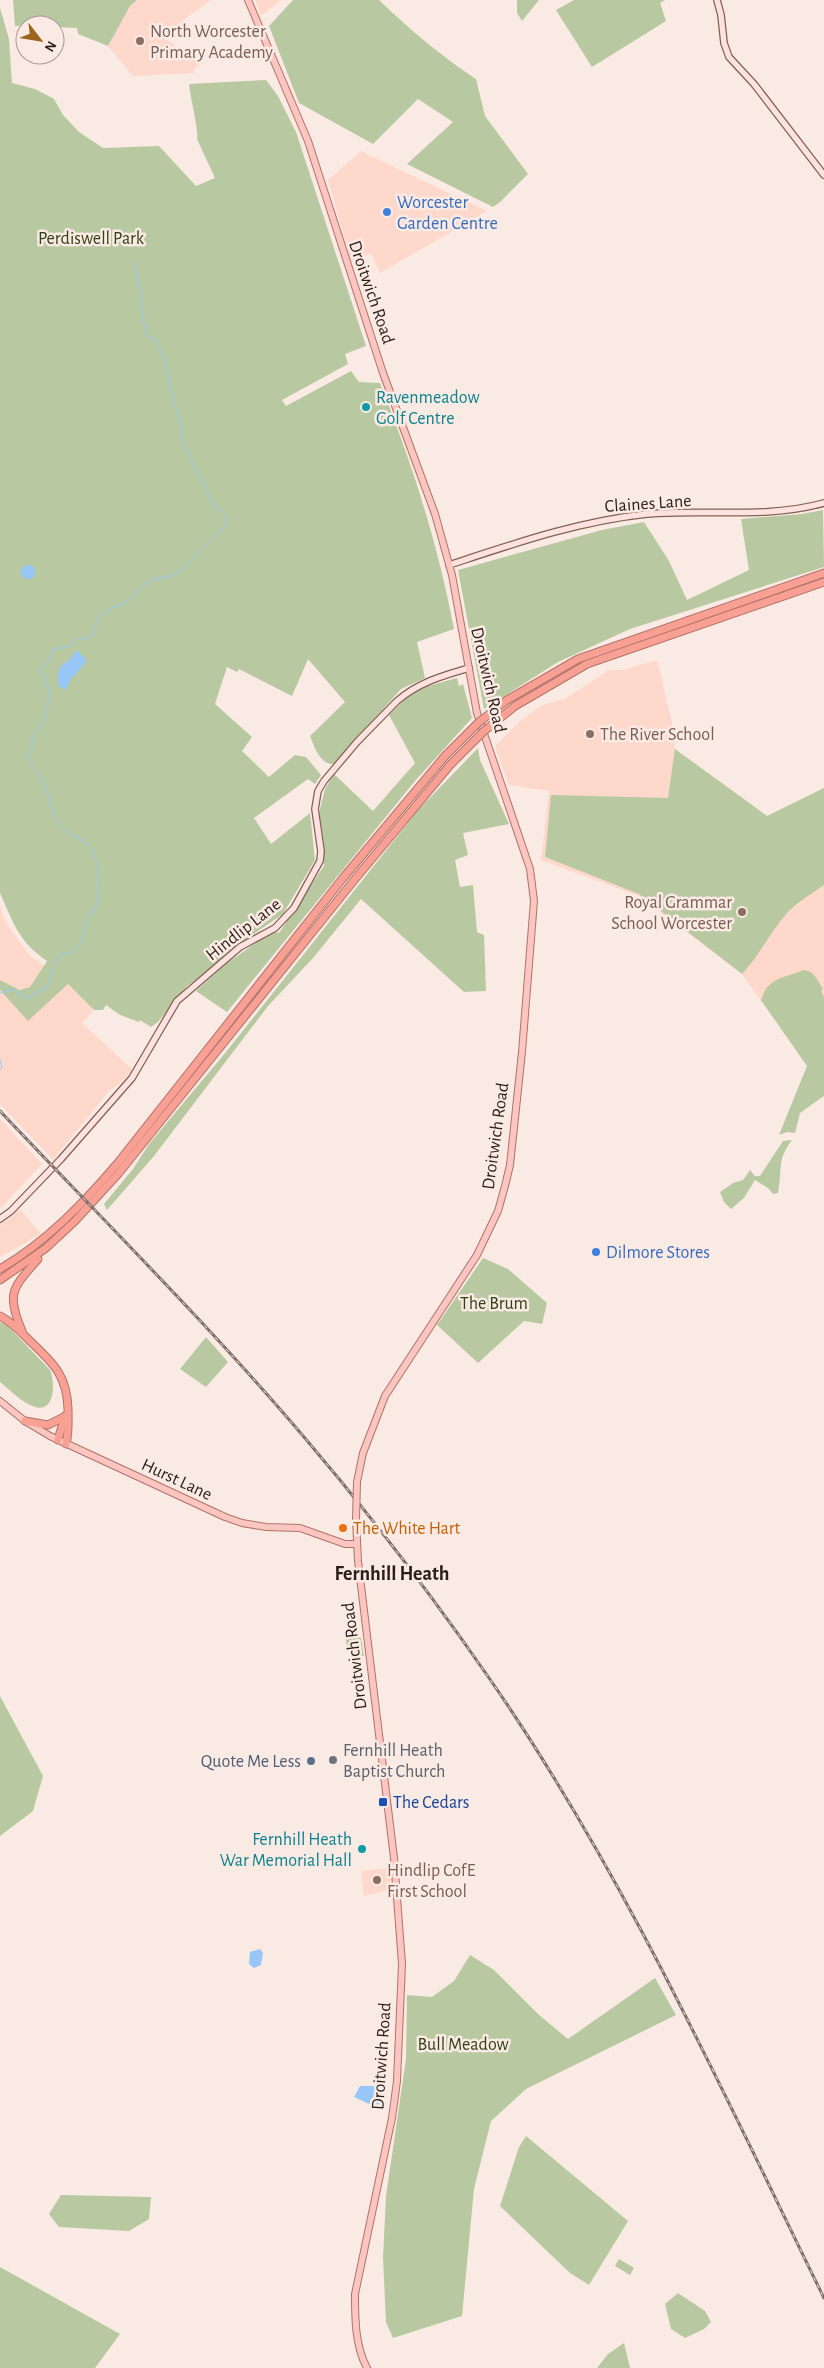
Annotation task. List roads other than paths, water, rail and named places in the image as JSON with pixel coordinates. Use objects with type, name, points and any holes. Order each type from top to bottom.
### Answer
[{"type":"highway","points":[[0,1269],[30,1250],[57,1229],[89,1196],[343,878],[445,756],[478,723],[507,700],[578,659],[824,573]]},
{"type":"highway","points":[[23,1333],[16,1318],[13,1302],[16,1287],[24,1272],[75,1221],[118,1174],[355,878],[450,765],[483,732],[515,706],[587,664],[824,582]]},
{"type":"highway","points":[[0,1280],[46,1248]]},
{"type":"highway","points":[[0,1316],[23,1333],[49,1359],[61,1375],[66,1389],[66,1414],[69,1427],[66,1444]]},
{"type":"highway","points":[[25,1421],[48,1425],[66,1414]]},
{"type":"highway","points":[[58,1440],[66,1414]]},
{"type":"main road","name":"Droitwich Road","points":[[248,0],[308,140],[377,354],[435,514],[449,565],[478,713],[530,869],[534,901],[522,1052],[510,1165],[498,1211],[477,1255],[385,1396],[363,1452],[357,1482],[356,1544],[393,1855],[402,1964],[397,2081],[392,2118],[355,2294],[355,2321],[362,2360],[367,2368]]},
{"type":"main road","name":"Hurst Lane","points":[[0,1401],[25,1421],[58,1440],[242,1523],[300,1528],[345,1544],[356,1544]]},
{"type":"street","points":[[717,0],[721,15],[724,43],[729,57],[754,84],[824,175]]},
{"type":"street","name":"Claines Lane","points":[[449,565],[504,547],[607,519],[649,514],[739,514],[802,508],[824,503]]},
{"type":"street","name":"Hindlip Lane","points":[[0,1219],[11,1211],[61,1159],[132,1078],[177,1001],[240,947],[275,928],[294,908],[320,861],[321,851],[315,803],[324,781],[357,742],[408,692],[427,680],[469,668]]},
{"type":"water","points":[[28,565],[33,567],[35,572],[33,577],[28,579],[23,577],[21,572],[23,567]]},
{"type":"water","points":[[76,650],[85,658],[86,662],[70,680],[66,690],[59,686],[59,671]]},
{"type":"water","points":[[260,1949],[263,1953],[261,1965],[254,1968],[249,1964],[250,1952]]},
{"type":"water","points":[[380,2084],[383,2089],[380,2109],[354,2097],[360,2086]]},
{"type":"waterway","points":[[54,964],[61,954],[71,953],[83,942],[84,931],[90,913],[95,911],[97,904],[99,885],[97,866],[92,850],[87,844],[69,833],[59,824],[55,818],[44,783],[37,771],[29,763],[27,756],[32,749],[32,737],[40,727],[48,705],[49,691],[41,670],[49,660],[53,648],[66,647],[77,639],[87,638],[94,633],[98,620],[106,611],[127,601],[148,582],[173,575],[181,570],[219,532],[226,522],[223,512],[215,508],[180,437],[182,429],[165,360],[156,341],[148,336],[143,320],[141,295],[134,262]]},
{"type":"waterway","points":[[0,993],[11,989],[28,998],[48,986],[52,968]]},
{"type":"waterway","points":[[0,1060],[2,1067],[0,1070]]},
{"type":"railway","points":[[0,1111],[193,1313],[268,1395],[352,1495],[444,1614],[487,1675],[536,1749],[626,1901],[707,2059],[824,2298]]},
{"type":"place","name":"North Worcester Primary Academy","points":[[140,41]]},
{"type":"place","name":"Worcester Garden Centre","points":[[387,212]]},
{"type":"place","name":"Ravenmeadow Golf Centre","points":[[366,407]]},
{"type":"place","name":"The River School","points":[[590,734]]},
{"type":"place","name":"Royal Grammar School Worcester","points":[[742,912]]},
{"type":"place","name":"Dilmore Stores","points":[[596,1252]]},
{"type":"place","name":"The White Hart","points":[[343,1528]]},
{"type":"place","name":"Fernhill Heath Baptist Church","points":[[333,1760]]},
{"type":"place","name":"Quote Me Less","points":[[311,1761]]},
{"type":"place","name":"The Cedars","points":[[383,1802]]},
{"type":"place","name":"Fernhill Heath War Memorial Hall","points":[[362,1849]]},
{"type":"place","name":"Hindlip CofE First School","points":[[377,1880]]},
{"type":"district","name":"Fernhill Heath","points":[[392,1573]]},
{"type":"park label","name":"Perdiswell Park","points":[[91,238]]},
{"type":"park label","name":"The Brum","points":[[494,1303]]},
{"type":"park label","name":"Bull Meadow","points":[[463,2044]]}]
